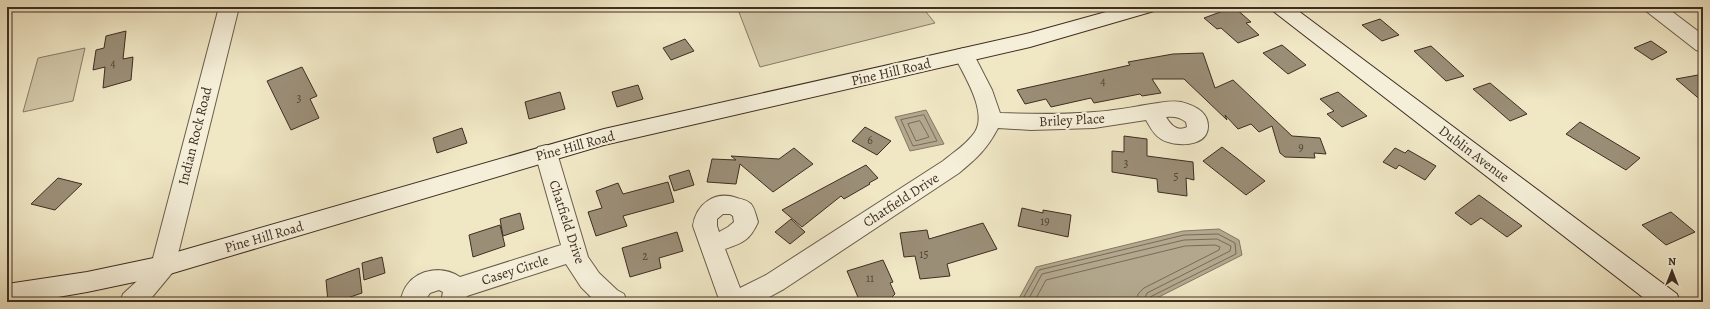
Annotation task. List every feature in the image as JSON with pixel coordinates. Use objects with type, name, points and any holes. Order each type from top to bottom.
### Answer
[{"type":"street","name":"Indian Rock Road","points":[[163,266],[229,7]]},
{"type":"street","name":"Pine Hill Road","points":[[7,296],[87,282],[163,266],[403,197],[546,153],[626,132],[964,55],[1090,24],[1147,7]]},
{"type":"street","name":"Dublin Avenue","points":[[1280,7],[1668,302]]},
{"type":"street","points":[[1653,7],[1703,45]]},
{"type":"street","points":[[964,55],[991,112],[991,120]]},
{"type":"street","name":"Briley Place","points":[[991,120],[1031,122],[1094,120],[1152,112]]},
{"type":"street","name":"Chatfield Drive","points":[[736,302],[775,282],[952,167],[978,145],[986,135],[991,120]]},
{"type":"street","name":"Chatfield Drive","points":[[546,153],[577,261],[590,280],[608,298],[615,302]]},
{"type":"street","points":[[711,244],[732,302]]},
{"type":"street","name":"Casey Circle","points":[[412,302],[415,292],[420,286],[434,280],[448,281],[453,284],[454,296],[574,251]]},
{"type":"street","points":[[132,302],[146,288],[163,266]]},
{"type":"shaded area","points":[[737,7],[922,7],[935,23],[760,67]]},
{"type":"shaded area","points":[[85,48],[73,101],[23,112],[38,58]]},
{"type":"water","points":[[926,110],[944,144],[910,151],[895,117]]},
{"type":"water","points":[[1219,229],[1239,240],[1242,255],[1149,302],[1017,302],[1036,267],[1183,231]]},
{"type":"building","points":[[1234,7],[1251,22],[1246,23],[1259,35],[1238,43],[1221,28],[1217,29],[1204,18]]},
{"type":"building","points":[[1380,19],[1399,35],[1382,41],[1362,25]]},
{"type":"building","points":[[126,31],[123,59],[133,57],[131,80],[103,88],[105,67],[93,70],[96,50],[104,48],[106,36]]},
{"type":"building","points":[[685,39],[694,51],[671,60],[663,48]]},
{"type":"building","points":[[1651,41],[1667,52],[1652,60],[1634,48]]},
{"type":"building","points":[[1282,45],[1306,65],[1288,74],[1263,53]]},
{"type":"building","points":[[1431,46],[1464,76],[1446,81],[1414,51]]},
{"type":"building","points":[[1203,53],[1215,88],[1233,80],[1292,136],[1320,138],[1326,154],[1314,153],[1315,158],[1285,157],[1280,153],[1272,126],[1259,132],[1251,124],[1238,129],[1225,115],[1227,120],[1184,79],[1152,79],[1161,93],[1142,96],[1140,94],[1094,103],[1091,98],[1051,107],[1046,99],[1025,104],[1017,90],[1130,65],[1128,62],[1173,54]]},
{"type":"building","points":[[302,67],[317,96],[310,99],[319,118],[291,130],[267,81]]},
{"type":"building","points":[[1698,75],[1703,79],[1703,102],[1676,79]]},
{"type":"building","points":[[1490,83],[1527,114],[1510,121],[1473,89]]},
{"type":"building","points":[[638,85],[643,99],[617,107],[612,92]]},
{"type":"building","points":[[560,92],[565,109],[529,119],[525,102]]},
{"type":"building","points":[[1338,92],[1367,116],[1342,127],[1327,114],[1334,111],[1320,99]]},
{"type":"building","points":[[1580,122],[1640,158],[1626,170],[1566,134]]},
{"type":"building","points":[[865,127],[891,141],[877,155],[852,141]]},
{"type":"building","points":[[462,128],[467,143],[437,153],[433,138]]},
{"type":"building","points":[[1124,136],[1147,139],[1147,156],[1193,162],[1194,180],[1186,178],[1187,196],[1158,192],[1157,179],[1112,172],[1112,151],[1124,152]]},
{"type":"building","points":[[1222,147],[1265,181],[1246,195],[1203,161]]},
{"type":"building","points":[[794,148],[813,164],[773,192],[740,164],[736,184],[707,182],[712,159],[736,160],[731,156],[779,159]]},
{"type":"building","points":[[1395,148],[1405,153],[1408,150],[1436,166],[1425,180],[1399,165],[1396,169],[1383,162]]},
{"type":"building","points":[[866,165],[878,178],[844,199],[841,196],[802,227],[782,210]]},
{"type":"building","points":[[689,170],[694,185],[674,191],[669,176]]},
{"type":"building","points":[[58,178],[82,184],[55,210],[31,204]]},
{"type":"building","points":[[668,182],[674,202],[623,216],[627,226],[596,236],[588,212],[602,208],[596,191],[618,183],[623,194]]},
{"type":"building","points":[[1479,195],[1522,226],[1507,237],[1481,218],[1471,225],[1455,213]]},
{"type":"building","points":[[1022,208],[1043,213],[1043,210],[1071,215],[1068,237],[1018,226]]},
{"type":"building","points":[[1671,212],[1695,232],[1666,245],[1642,225]]},
{"type":"building","points":[[520,213],[524,229],[503,236],[500,219]]},
{"type":"building","points":[[791,219],[805,232],[790,244],[775,232]]},
{"type":"building","points":[[983,223],[997,249],[947,264],[950,276],[920,279],[915,256],[904,257],[900,233],[927,230],[929,239]]},
{"type":"building","points":[[500,225],[505,246],[473,257],[469,235]]},
{"type":"building","points":[[677,232],[683,251],[659,258],[661,268],[630,277],[622,248]]},
{"type":"building","points":[[382,257],[385,273],[364,280],[362,263]]},
{"type":"building","points":[[883,260],[893,282],[890,283],[895,294],[892,297],[894,302],[860,302],[847,271]]},
{"type":"building","points":[[359,268],[362,293],[336,302],[328,302],[326,280]]}]
